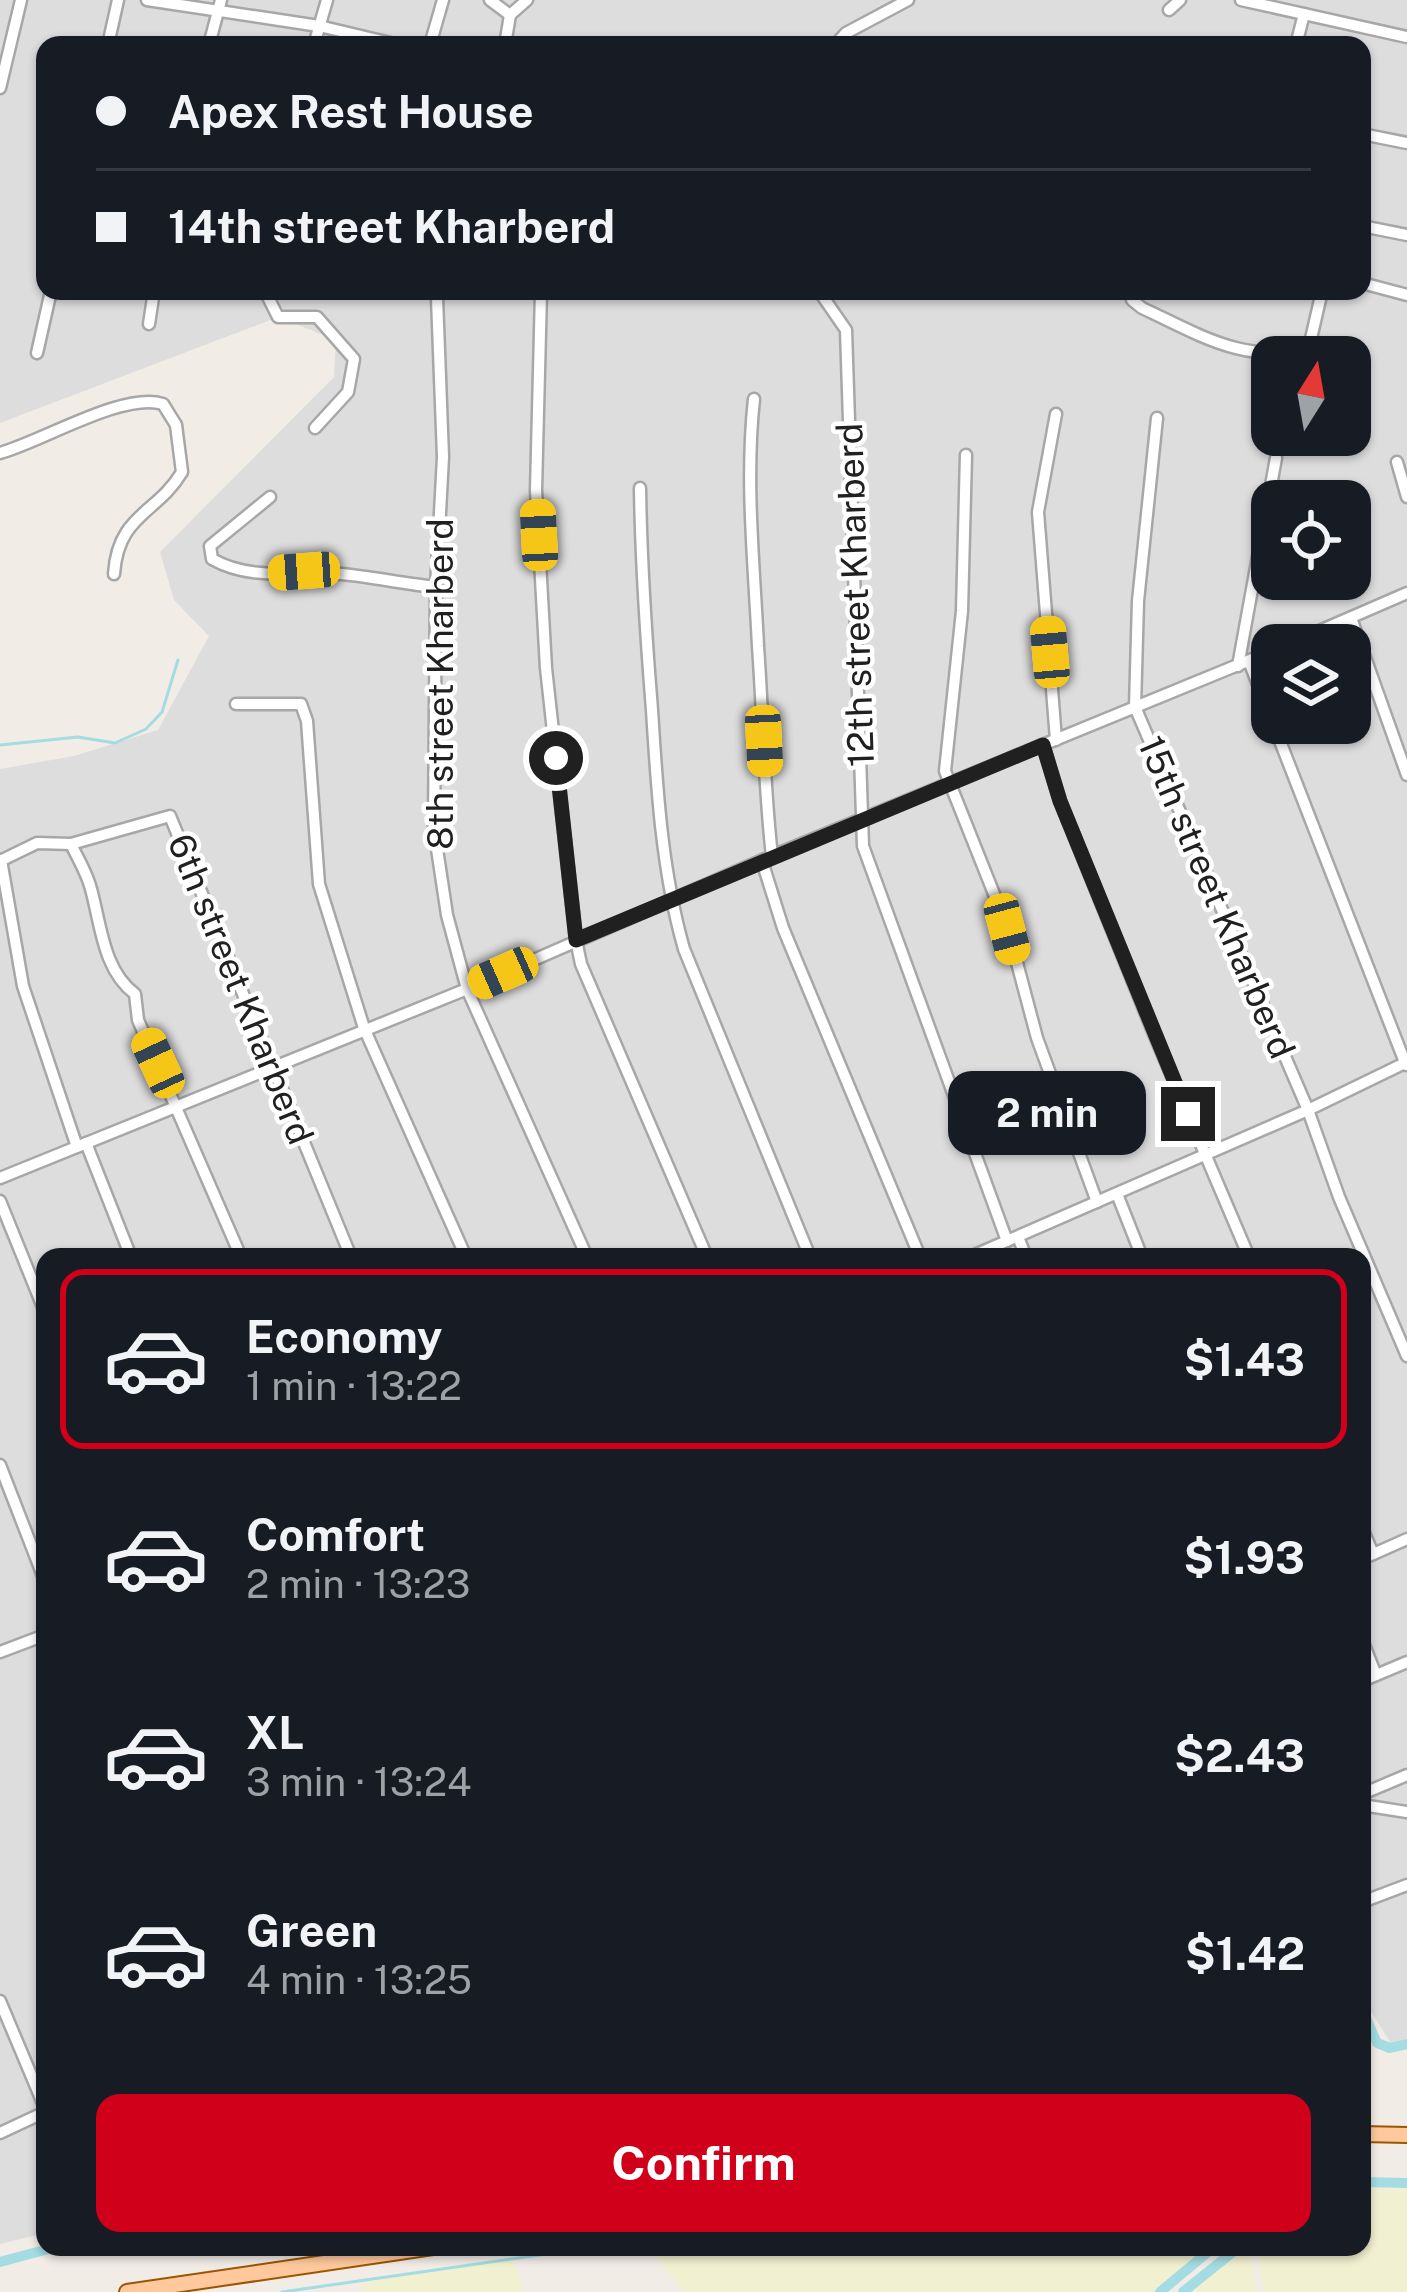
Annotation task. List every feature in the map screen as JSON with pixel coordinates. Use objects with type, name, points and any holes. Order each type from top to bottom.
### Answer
[{"type":"main road","points":[[1371,2134],[1407,2135]]},
{"type":"main road","points":[[127,2292],[372,2256]]},
{"type":"street","points":[[0,88],[21,0]]},
{"type":"street","points":[[110,36],[118,0]]},
{"type":"street","points":[[147,0],[219,6],[361,36]]},
{"type":"street","points":[[316,36],[327,0]]},
{"type":"street","points":[[433,36],[443,0]]},
{"type":"street","points":[[490,0],[510,15]]},
{"type":"street","points":[[506,36],[510,15],[527,0]]},
{"type":"street","points":[[843,36],[908,0]]},
{"type":"street","points":[[1169,10],[1180,0]]},
{"type":"street","points":[[1241,0],[1407,38]]},
{"type":"street","points":[[211,36],[219,6]]},
{"type":"street","points":[[1298,36],[1304,14]]},
{"type":"street","points":[[1371,136],[1407,143]]},
{"type":"street","points":[[1371,228],[1407,235]]},
{"type":"street","points":[[1371,286],[1407,296]]},
{"type":"street","points":[[37,353],[49,300]]},
{"type":"street","points":[[149,324],[153,300]]},
{"type":"street","points":[[270,300],[278,317],[317,317],[354,359],[348,392],[315,428]]},
{"type":"street","name":"8th street Kharberd","points":[[437,300],[443,457],[436,587],[434,829],[447,915],[467,989],[582,1248]]},
{"type":"street","points":[[541,300],[536,490],[546,668],[580,964],[702,1248]]},
{"type":"street","name":"12th street Kharberd","points":[[825,300],[846,330],[863,846],[1019,1248]]},
{"type":"street","points":[[1132,300],[1235,350],[1298,350],[1310,344],[1320,300]]},
{"type":"street","points":[[754,399],[747,461],[752,483],[767,859],[792,950],[916,1248]]},
{"type":"street","points":[[0,453],[122,406],[146,400],[163,404],[176,425],[182,472],[127,527],[116,552],[114,574]]},
{"type":"street","points":[[1056,413],[1038,512],[1057,740]]},
{"type":"street","name":"15th street Kharberd","points":[[1157,418],[1138,602],[1135,707],[1308,1110],[1361,1248]]},
{"type":"street","points":[[965,455],[962,611],[948,729],[948,783],[1007,929],[1037,1038],[1097,1202]]},
{"type":"street","points":[[1251,680],[1243,664],[1276,458]]},
{"type":"street","points":[[1397,462],[1407,497]]},
{"type":"street","points":[[640,488],[654,744],[670,900],[684,949],[806,1248]]},
{"type":"street","points":[[270,497],[221,534],[211,546],[212,560],[254,574],[326,572],[436,587]]},
{"type":"street","points":[[1337,624],[1407,593]]},
{"type":"street","points":[[1351,618],[1407,775]]},
{"type":"street","points":[[0,1178],[467,989],[862,819],[1251,660]]},
{"type":"street","points":[[236,704],[301,704],[307,721],[319,884],[364,1028],[462,1248]]},
{"type":"street","points":[[991,1248],[1406,1064],[1281,744]]},
{"type":"street","points":[[1043,745],[1060,801],[1245,1248]]},
{"type":"street","name":"6th street Kharberd","points":[[71,844],[170,816],[348,1248]]},
{"type":"street","points":[[126,1248],[81,1145],[23,986],[1,860],[38,844],[71,844],[90,884],[101,936],[120,983],[135,994],[138,1020],[237,1248]]},
{"type":"street","points":[[1117,1194],[1138,1248]]},
{"type":"street","points":[[0,1202],[36,1290]]},
{"type":"street","name":"15th street Kharberd","points":[[1371,1272],[1407,1356]]},
{"type":"street","points":[[0,1466],[36,1558]]},
{"type":"street","points":[[1371,1554],[1407,1540]]},
{"type":"street","points":[[0,1652],[36,1638]]},
{"type":"street","points":[[1371,1662],[1376,1675]]},
{"type":"street","points":[[1371,1677],[1407,1662]]},
{"type":"street","points":[[1371,1790],[1407,1775]]},
{"type":"street","points":[[1371,1806],[1407,1812]]},
{"type":"street","points":[[1371,1899],[1407,1885]]},
{"type":"street","points":[[0,2001],[36,2088]]},
{"type":"street","points":[[0,2133],[36,2115]]},
{"type":"shaded area","points":[[0,0],[1407,0],[1407,2040],[1392,2045],[1371,2011],[1371,1248],[36,1248],[36,2235],[0,2244],[0,769],[74,756],[158,730],[209,636],[174,600],[160,552],[334,377],[336,340],[278,317],[0,423]]},
{"type":"green space","points":[[1371,2188],[1407,2189],[1407,2292],[1263,2292],[1258,2256],[1371,2256]]},
{"type":"green space","points":[[655,2256],[1206,2256],[1162,2292],[684,2292]]},
{"type":"green space","points":[[1235,2256],[1251,2256],[1256,2292],[1191,2292]]},
{"type":"green space","points":[[512,2259],[524,2292],[363,2292],[359,2283]]},
{"type":"waterway","points":[[0,745],[78,737],[115,743],[146,729],[162,712],[178,660]]},
{"type":"waterway","points":[[1371,2029],[1377,2043],[1390,2048],[1407,2044]]},
{"type":"waterway","points":[[1371,2182],[1407,2183]]},
{"type":"waterway","points":[[0,2262],[36,2252]]},
{"type":"waterway","points":[[282,2292],[532,2256]]},
{"type":"waterway","points":[[1160,2292],[1203,2256]]},
{"type":"waterway","points":[[1183,2292],[1228,2256]]},
{"type":"route","points":[[556,758],[576,940],[1043,745],[1060,801],[1188,1114]]}]
